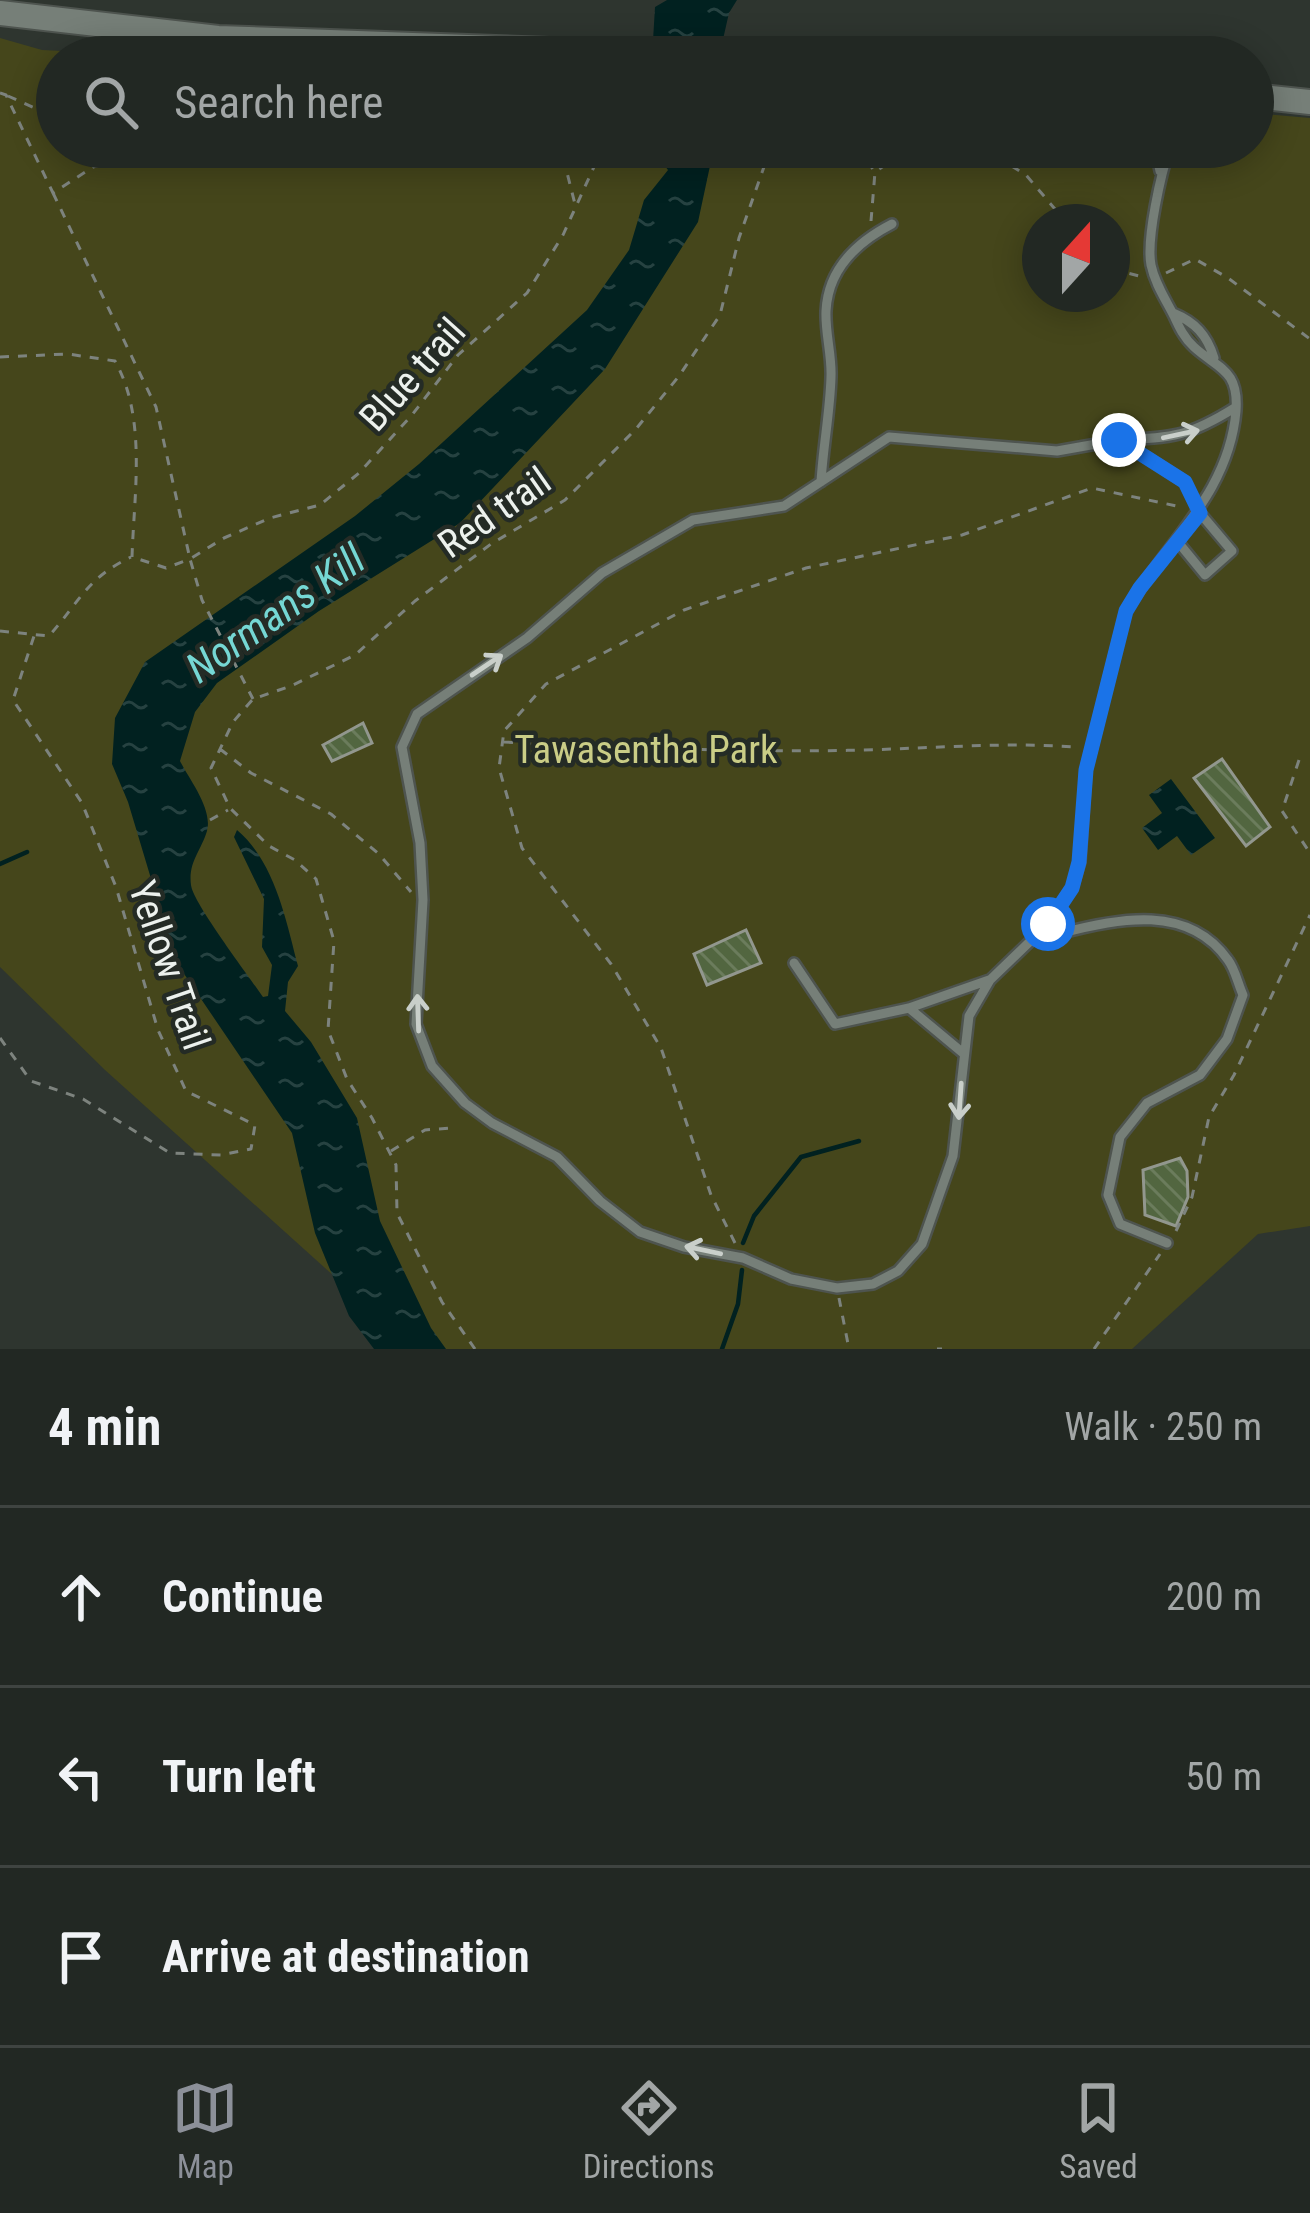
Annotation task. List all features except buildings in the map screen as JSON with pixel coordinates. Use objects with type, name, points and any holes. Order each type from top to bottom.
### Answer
[{"type":"main road","points":[[0,13],[201,36]]},
{"type":"main road","points":[[1274,98],[1310,102]]},
{"type":"lane","points":[[1160,168],[1161,175]]},
{"type":"lane","points":[[1163,168],[1150,263],[1173,313],[1190,320],[1209,340],[1214,358],[1234,382],[1236,407],[1216,480],[1200,513],[1126,611],[1091,748],[1072,888],[1048,924],[990,980],[969,1016],[953,1156],[922,1244],[898,1271],[873,1284],[836,1288],[791,1279],[742,1258],[640,1232],[600,1201],[557,1157],[465,1103],[432,1066],[416,1024],[423,900],[420,843],[402,747],[417,714],[527,638],[602,573],[693,520],[784,506],[890,437],[1057,451],[1119,440],[1174,438],[1201,429],[1236,407]]},
{"type":"lane","points":[[820,482],[832,376],[826,309],[833,279],[844,260],[870,235],[892,224]]},
{"type":"lane","points":[[1119,440],[1185,482],[1200,513],[1232,550],[1205,574],[1178,542]]},
{"type":"lane","points":[[1048,924],[1062,933],[1133,918],[1187,925],[1228,959],[1243,995],[1227,1039],[1200,1075],[1147,1103],[1120,1138],[1108,1196],[1120,1224],[1167,1243]]},
{"type":"lane","points":[[794,963],[835,1024],[909,1008],[990,980]]},
{"type":"lane","points":[[909,1008],[963,1053]]},
{"type":"path","points":[[3,94],[36,109]]},
{"type":"path","points":[[3,94],[36,159]]},
{"type":"path","points":[[40,168],[156,407],[202,600],[253,699],[233,722],[211,768],[230,808],[269,846],[316,879],[334,941],[328,1030],[346,1079],[396,1165],[397,1213],[442,1302],[476,1349]]},
{"type":"path","points":[[53,193],[91,168]]},
{"type":"path","points":[[566,168],[576,208]]},
{"type":"path","name":"Blue trail","points":[[190,560],[224,538],[270,518],[320,505],[359,472],[458,355],[527,293],[594,168]]},
{"type":"path","name":"Red trail","points":[[253,699],[355,655],[491,544],[565,500],[636,429],[720,315],[739,238],[764,168]]},
{"type":"path","points":[[870,235],[872,168]]},
{"type":"path","points":[[875,172],[881,168]]},
{"type":"path","points":[[1015,168],[1051,204]]},
{"type":"path","points":[[1130,273],[1156,278],[1195,259],[1310,339]]},
{"type":"path","points":[[0,357],[68,353],[115,361],[128,383],[134,412],[132,557]]},
{"type":"path","points":[[742,1258],[711,1195],[661,1048],[611,964],[522,848],[499,768],[505,731],[546,684],[684,610],[806,568],[962,535],[1092,488],[1200,513]]},
{"type":"path","points":[[0,631],[49,636],[85,587],[132,557],[166,568],[190,560]]},
{"type":"path","name":"Yellow Trail","points":[[0,1038],[31,1081],[83,1099],[170,1153],[221,1156],[251,1149],[255,1125],[187,1091],[158,1030],[116,887],[82,803],[13,700],[34,635]]},
{"type":"path","points":[[503,742],[697,750],[865,750],[984,743],[1091,748]]},
{"type":"path","points":[[219,748],[251,773],[332,814],[379,854],[404,888],[423,900]]},
{"type":"path","points":[[1299,760],[1282,811],[1310,853]]},
{"type":"path","points":[[210,820],[230,808]]},
{"type":"path","points":[[1204,1138],[1209,1117],[1250,1045],[1310,915]]},
{"type":"path","points":[[389,1152],[425,1130],[452,1128]]},
{"type":"path","points":[[836,1288],[849,1349]]},
{"type":"green space","name":"Tawasentha Park","points":[[0,38],[36,48],[36,168],[1274,168],[1274,115],[1310,118],[1310,1226],[1258,1234],[1132,1349],[415,1349],[105,1070],[0,967]]},
{"type":"water","points":[[667,0],[737,0],[724,36],[653,36],[655,7]]},
{"type":"water","name":"Normans Kill","points":[[710,168],[698,222],[605,369],[460,523],[319,611],[217,683],[195,712],[180,761],[208,822],[191,870],[194,894],[263,997],[268,996],[272,965],[262,947],[264,899],[234,837],[237,830],[270,875],[289,930],[298,966],[288,982],[285,1011],[311,1042],[357,1118],[380,1221],[431,1328],[446,1349],[374,1349],[349,1316],[315,1233],[292,1133],[176,962],[112,764],[115,718],[145,662],[355,516],[419,464],[587,310],[629,250],[644,200],[668,170]]},
{"type":"water","points":[[1171,779],[1215,838],[1191,855],[1177,836],[1158,850],[1142,828],[1162,813],[1149,795]]},
{"type":"waterway","points":[[0,864],[27,852]]},
{"type":"waterway","points":[[743,1243],[754,1216],[801,1157],[859,1141]]},
{"type":"waterway","points":[[722,1349],[738,1304],[742,1270]]},
{"type":"route","points":[[1048,924],[1072,888],[1079,862],[1086,770],[1126,611],[1200,513],[1185,482],[1119,440]]}]
